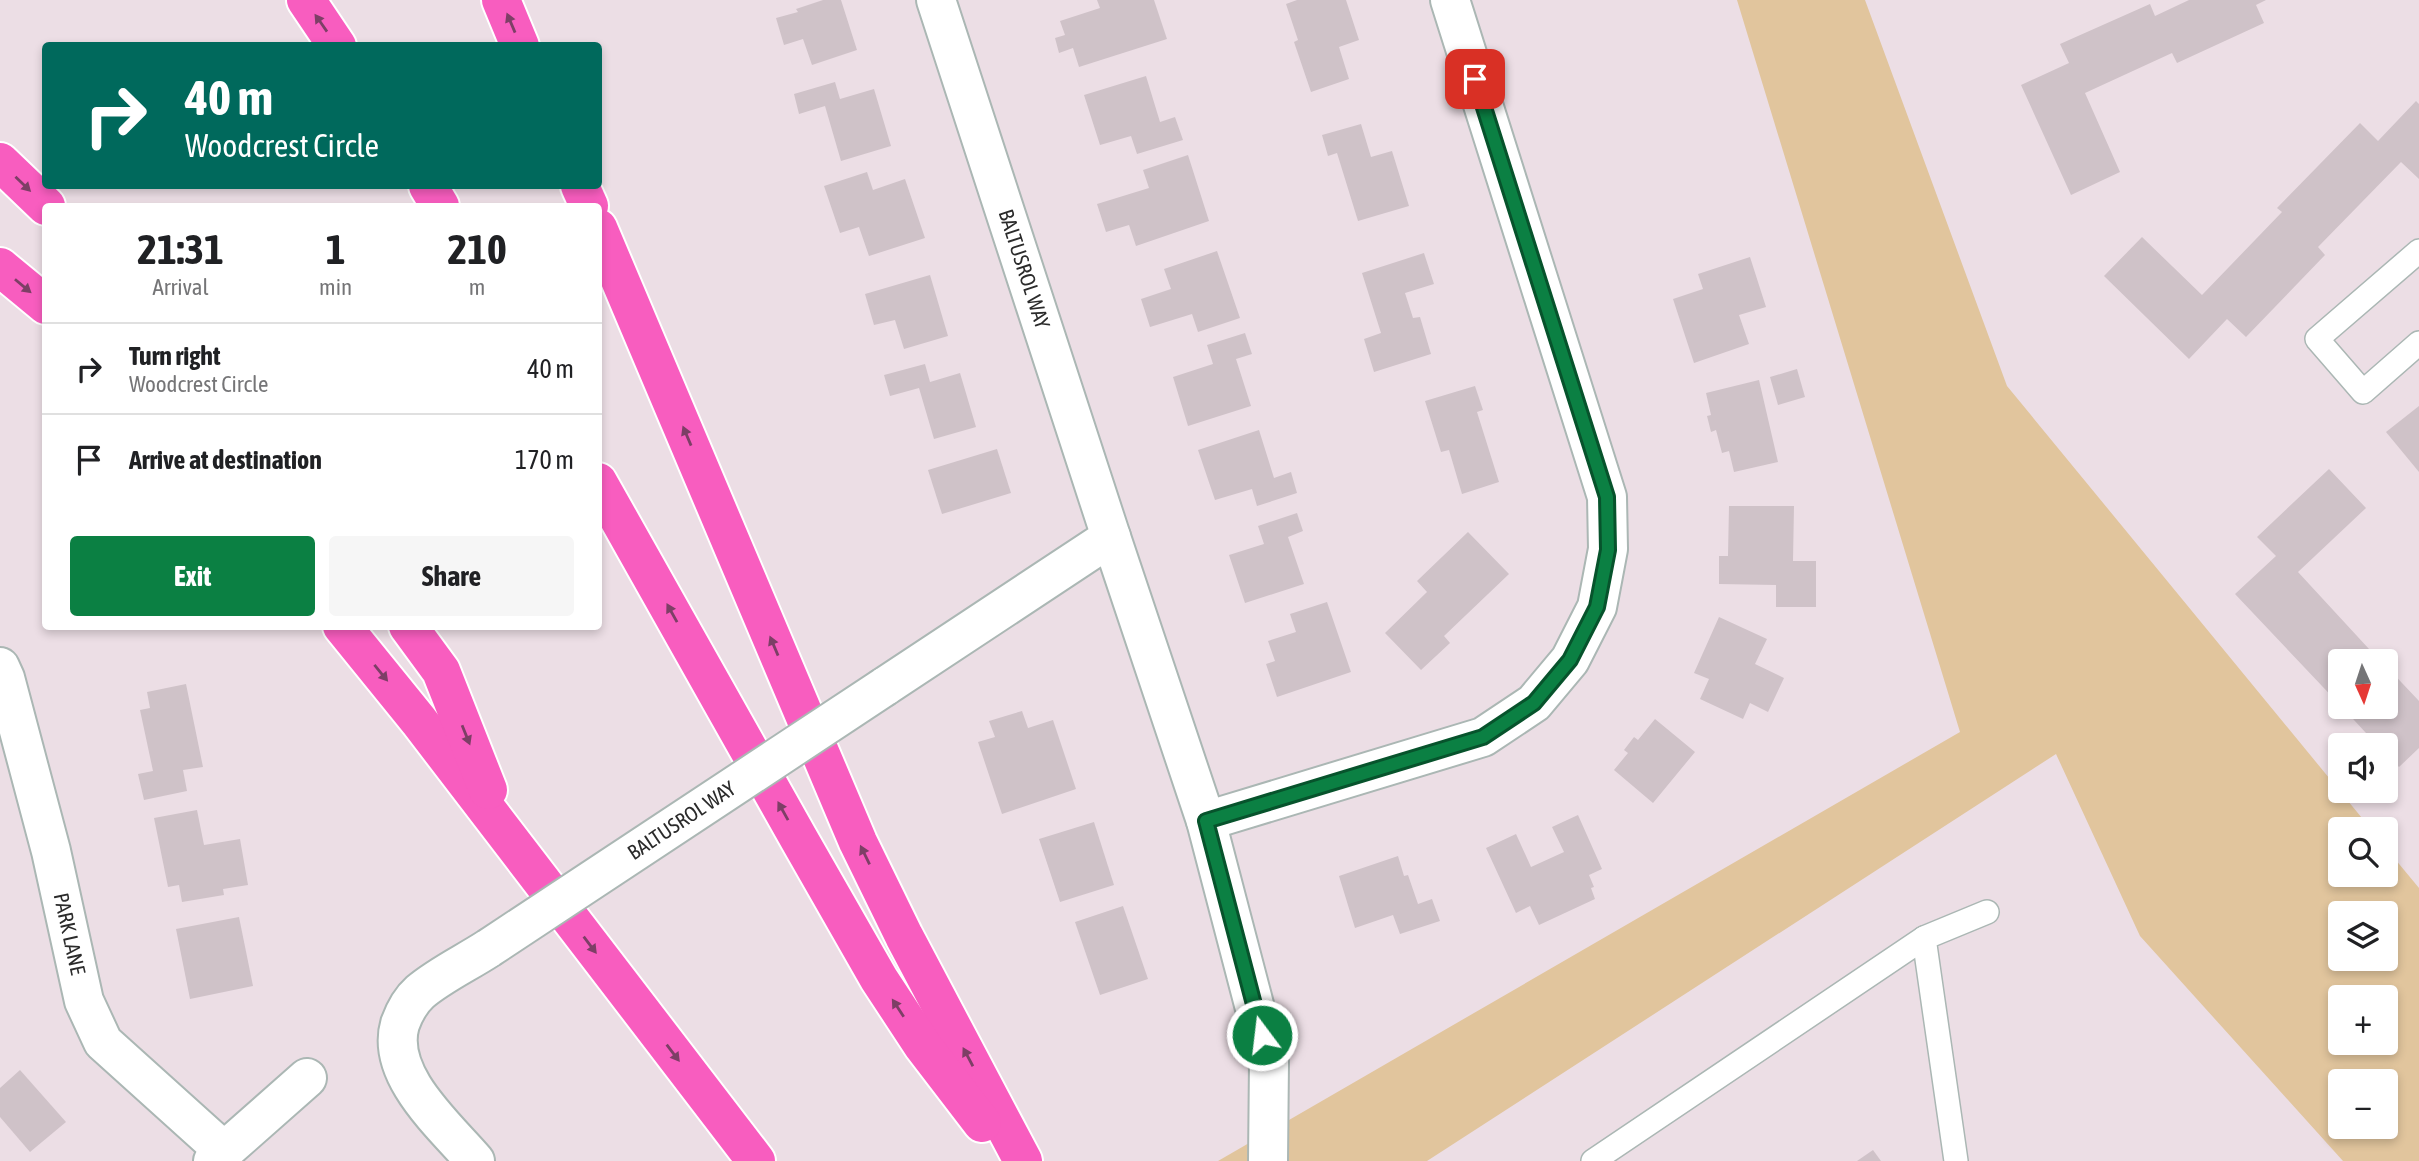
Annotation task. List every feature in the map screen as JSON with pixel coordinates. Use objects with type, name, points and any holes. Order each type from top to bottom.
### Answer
[{"type":"highway","points":[[306,0],[334,42]]},
{"type":"highway","points":[[501,0],[518,42]]},
{"type":"highway","points":[[0,162],[43,203]]},
{"type":"highway","points":[[602,238],[858,842],[904,936],[1023,1161]]},
{"type":"highway","points":[[0,267],[42,302]]},
{"type":"highway","points":[[602,489],[879,979],[923,1046],[1011,1161]]},
{"type":"highway","points":[[345,630],[505,832],[756,1161]]},
{"type":"highway","points":[[411,630],[441,671],[505,832]]},
{"type":"street","name":"BALTUSROL WAY","points":[[936,0],[1206,821],[1269,1062],[1268,1161]]},
{"type":"street","points":[[1206,821],[1483,737],[1534,703],[1570,660],[1597,607],[1608,550],[1607,497],[1450,0]]},
{"type":"street","name":"BALTUSROL WAY","points":[[475,1161],[404,1074],[397,1053],[398,1031],[404,1014],[418,993],[1111,537]]},
{"type":"street","name":"PARK LANE","points":[[2,676],[51,851],[84,1001],[103,1042],[218,1156]]},
{"type":"street","points":[[218,1156],[307,1078]]},
{"type":"lane","points":[[2419,251],[2318,339],[2363,392],[2419,343]]},
{"type":"lane","points":[[1593,1161],[1924,937],[1987,912]]},
{"type":"lane","points":[[1924,937],[1956,1161]]},
{"type":"shaded area","points":[[1737,0],[1865,0],[2007,386],[2328,777],[2328,803],[2350,803],[2361,817],[2328,817],[2328,887],[2398,887],[2398,863],[2419,888],[2419,1161],[2343,1161],[2140,936],[2056,754],[1427,1161],[1218,1161],[1960,732]]},
{"type":"building","points":[[823,0],[841,0],[857,50],[812,65],[803,39],[784,45],[776,18],[798,12],[796,9]]},
{"type":"building","points":[[1097,0],[1154,0],[1167,39],[1079,67],[1073,48],[1059,53],[1055,38],[1065,35],[1060,21],[1100,8]]},
{"type":"building","points":[[1297,0],[1346,0],[1359,40],[1339,47],[1349,79],[1311,92],[1294,42],[1298,40],[1286,4]]},
{"type":"building","points":[[2189,0],[2266,0],[2256,5],[2264,23],[2177,63],[2172,53],[2085,93],[2120,172],[2071,195],[2021,85],[2069,63],[2060,44],[2150,4],[2155,16]]},
{"type":"building","points":[[1146,76],[1160,122],[1175,117],[1183,140],[1137,154],[1131,136],[1100,145],[1084,95]]},
{"type":"building","points":[[835,82],[840,99],[874,89],[891,146],[841,161],[825,106],[799,114],[794,94]]},
{"type":"building","points":[[2416,101],[2419,104],[2419,179],[2401,162],[2318,247],[2325,255],[2246,337],[2227,319],[2189,359],[2104,276],[2142,237],[2202,295],[2282,212],[2277,208],[2360,123],[2378,141]]},
{"type":"building","points":[[1361,124],[1371,157],[1392,151],[1409,206],[1358,221],[1337,153],[1328,156],[1322,135]]},
{"type":"building","points":[[1188,155],[1209,221],[1136,246],[1129,225],[1106,232],[1097,204],[1149,188],[1143,170]]},
{"type":"building","points":[[867,172],[873,190],[905,179],[925,238],[869,256],[859,227],[840,233],[824,186]]},
{"type":"building","points":[[1217,251],[1240,318],[1198,332],[1192,314],[1150,327],[1141,299],[1171,289],[1164,269]]},
{"type":"building","points":[[1424,253],[1434,284],[1405,293],[1413,318],[1420,317],[1431,354],[1374,372],[1364,339],[1381,333],[1362,273]]},
{"type":"building","points":[[1750,257],[1766,307],[1739,315],[1749,344],[1694,363],[1673,299],[1703,289],[1698,274]]},
{"type":"building","points":[[930,275],[948,336],[904,349],[895,320],[874,325],[865,294]]},
{"type":"building","points":[[1245,333],[1252,354],[1236,359],[1251,406],[1188,426],[1173,377],[1213,364],[1207,345]]},
{"type":"building","points":[[925,364],[930,382],[960,373],[976,427],[934,439],[919,388],[890,396],[884,375]]},
{"type":"building","points":[[1797,369],[1805,397],[1778,405],[1770,377]]},
{"type":"building","points":[[1759,380],[1778,462],[1734,472],[1729,451],[1722,453],[1716,430],[1711,432],[1707,416],[1711,415],[1706,393]]},
{"type":"building","points":[[1475,386],[1483,410],[1477,412],[1499,482],[1462,494],[1449,450],[1441,452],[1425,401]]},
{"type":"building","points":[[2419,406],[2419,472],[2386,432]]},
{"type":"building","points":[[1259,430],[1274,478],[1291,472],[1297,493],[1257,506],[1252,489],[1215,500],[1198,450]]},
{"type":"building","points":[[997,449],[1011,493],[942,514],[928,470]]},
{"type":"building","points":[[2329,469],[2366,508],[2298,572],[2369,649],[2328,649],[2328,692],[2235,594],[2276,556],[2257,537]]},
{"type":"building","points":[[1729,506],[1794,506],[1793,561],[1816,561],[1816,607],[1776,607],[1776,585],[1719,584],[1719,556],[1728,556]]},
{"type":"building","points":[[1297,513],[1303,531],[1288,537],[1304,584],[1245,603],[1229,555],[1264,544],[1258,526]]},
{"type":"building","points":[[1468,532],[1509,574],[1444,636],[1450,643],[1421,670],[1385,633],[1427,592],[1417,581]]},
{"type":"building","points":[[1327,602],[1351,672],[1277,697],[1266,664],[1275,661],[1268,641],[1296,632],[1290,614]]},
{"type":"building","points":[[1719,617],[1767,639],[1755,664],[1784,678],[1768,712],[1750,703],[1743,719],[1700,699],[1709,679],[1694,673]]},
{"type":"building","points":[[2398,679],[2419,701],[2419,748],[2399,767],[2398,733],[2366,733],[2353,719],[2398,719]]},
{"type":"building","points":[[186,684],[203,767],[183,770],[187,791],[144,800],[138,774],[153,771],[140,710],[150,708],[147,692]]},
{"type":"building","points":[[1022,711],[1028,728],[1053,720],[1076,789],[1002,814],[978,742],[995,737],[989,721]]},
{"type":"building","points":[[1655,719],[1695,752],[1653,803],[1614,770],[1628,753],[1624,750],[1634,737],[1638,740]]},
{"type":"building","points":[[197,810],[204,845],[240,839],[248,885],[223,889],[224,895],[182,902],[179,885],[168,887],[154,818]]},
{"type":"building","points":[[1578,815],[1602,869],[1589,875],[1595,899],[1539,925],[1530,906],[1516,913],[1486,848],[1516,834],[1531,867],[1564,852],[1552,827]]},
{"type":"building","points":[[1094,822],[1114,885],[1060,902],[1039,839]]},
{"type":"building","points":[[1398,856],[1404,876],[1408,875],[1418,904],[1432,899],[1440,921],[1400,934],[1393,915],[1355,928],[1339,876]]},
{"type":"building","points":[[1123,906],[1148,979],[1100,995],[1075,922]]},
{"type":"building","points":[[239,917],[253,986],[190,999],[176,929]]},
{"type":"building","points":[[20,1070],[66,1122],[30,1152],[0,1117],[0,1088]]},
{"type":"building","points":[[1873,1150],[1881,1161],[1857,1161]]},
{"type":"route","points":[[1262,1035],[1206,821],[1483,737],[1534,703],[1570,660],[1597,607],[1608,550],[1607,497],[1475,79]]}]
